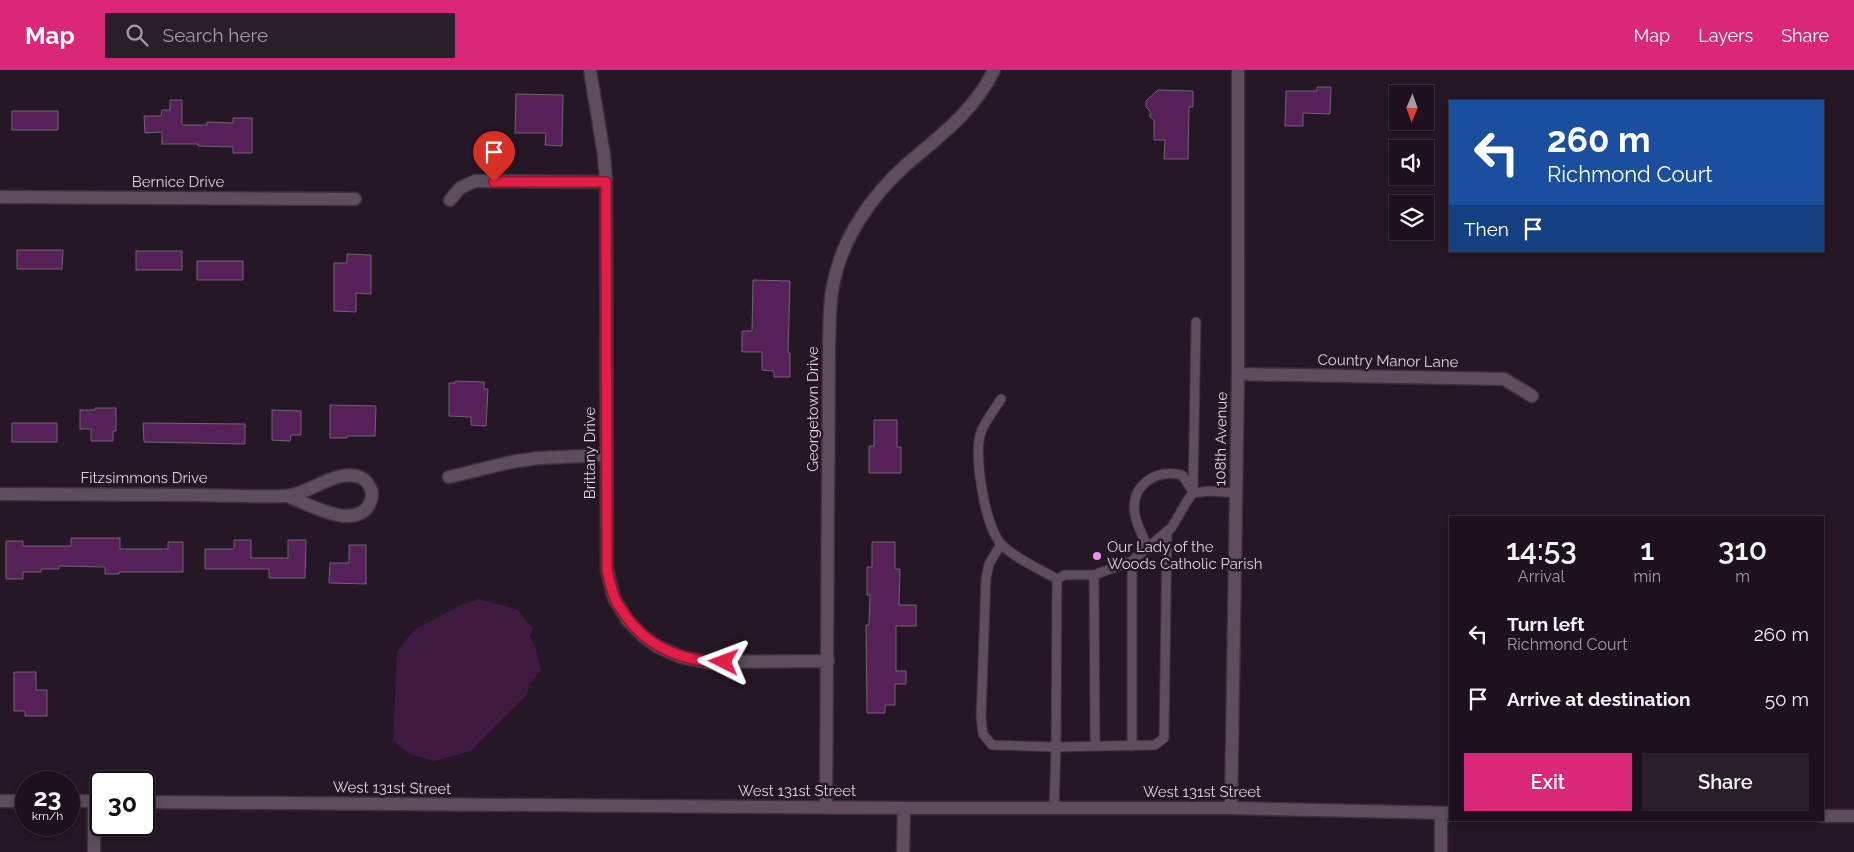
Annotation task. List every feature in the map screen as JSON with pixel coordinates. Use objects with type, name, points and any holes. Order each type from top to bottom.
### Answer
[{"type":"street","name":"Brittany Drive","points":[[590,70],[604,155],[606,182],[607,570],[614,598],[628,621],[643,636],[658,647],[681,657],[706,662],[828,661]]},
{"type":"street","name":"Georgetown Drive","points":[[826,807],[829,343],[833,285],[848,241],[876,196],[969,108],[987,84],[994,70]]},
{"type":"street","name":"108th Avenue","points":[[1231,808],[1238,374],[1238,70]]},
{"type":"street","points":[[450,200],[460,188],[475,182],[606,182]]},
{"type":"street","name":"Bernice Drive","points":[[0,197],[355,199]]},
{"type":"street","name":"Country Manor Lane","points":[[1238,374],[1504,379],[1532,396]]},
{"type":"street","points":[[449,477],[511,462],[539,458],[606,455]]},
{"type":"street","name":"Fitzsimmons Drive","points":[[0,494],[288,496],[339,477],[358,476],[369,485],[372,500],[363,511],[354,516],[344,516],[288,496]]},
{"type":"street","points":[[0,801],[15,801]]},
{"type":"street","name":"West 131st Street","points":[[155,802],[904,808],[1231,808],[1445,813]]},
{"type":"street","points":[[904,808],[904,852]]},
{"type":"street","points":[[1441,852],[1445,813]]},
{"type":"street","points":[[1824,816],[1854,816]]},
{"type":"street","points":[[94,852],[95,836]]},
{"type":"lane","points":[[1057,579],[1065,575],[1094,575],[1132,561],[1172,527],[1193,493],[1196,322]]},
{"type":"lane","points":[[1001,399],[980,432],[978,472],[989,520],[1001,544],[1026,562],[1057,579]]},
{"type":"lane","points":[[1148,548],[1135,516],[1135,502],[1139,489],[1152,477],[1172,473],[1182,475],[1193,493]]},
{"type":"lane","points":[[1193,493],[1209,491],[1236,493]]},
{"type":"lane","points":[[1001,544],[989,564],[986,578],[981,718],[983,734],[992,745],[1056,747],[1154,745],[1164,738],[1167,532]]},
{"type":"lane","points":[[1132,561],[1132,746]]},
{"type":"lane","points":[[1094,575],[1095,746]]},
{"type":"lane","points":[[1054,808],[1057,579]]},
{"type":"shaded area","points":[[479,599],[517,609],[533,629],[530,636],[536,648],[541,671],[529,684],[527,694],[471,751],[434,761],[410,754],[393,741],[397,652],[414,630],[463,604]]},
{"type":"building","points":[[1317,87],[1331,87],[1330,114],[1303,113],[1303,126],[1285,126],[1286,91],[1317,91]]},
{"type":"building","points":[[1158,90],[1193,91],[1193,107],[1189,107],[1188,159],[1164,159],[1165,140],[1154,140],[1154,120],[1150,117],[1146,101]]},
{"type":"building","points":[[516,94],[563,95],[562,146],[545,145],[546,133],[515,133]]},
{"type":"building","points":[[170,100],[182,100],[182,125],[207,125],[207,122],[233,123],[233,118],[252,118],[252,153],[233,153],[233,147],[198,146],[198,144],[162,144],[162,132],[145,133],[144,116],[161,116],[162,110],[170,110]]},
{"type":"building","points":[[12,111],[58,111],[58,130],[12,130]]},
{"type":"building","points":[[17,250],[63,250],[62,269],[17,269]]},
{"type":"building","points":[[136,251],[182,251],[182,270],[136,270]]},
{"type":"building","points":[[347,254],[371,255],[371,294],[356,293],[356,312],[334,311],[334,263],[347,263]]},
{"type":"building","points":[[197,261],[243,261],[243,280],[197,280]]},
{"type":"building","points":[[753,280],[790,281],[788,353],[790,353],[790,377],[774,377],[774,371],[762,370],[762,352],[742,352],[742,331],[752,331]]},
{"type":"building","points":[[455,381],[484,382],[484,389],[488,389],[486,426],[471,425],[471,417],[449,416],[449,383],[455,383]]},
{"type":"building","points":[[330,405],[376,406],[375,436],[330,438]]},
{"type":"building","points":[[95,408],[116,408],[116,431],[113,431],[113,441],[91,441],[91,429],[80,429],[80,410],[95,410]]},
{"type":"building","points":[[272,410],[301,411],[301,435],[291,435],[290,441],[272,440]]},
{"type":"building","points":[[874,420],[897,420],[897,447],[901,447],[901,473],[869,473],[869,446],[874,446]]},
{"type":"building","points":[[12,423],[57,423],[57,442],[12,442]]},
{"type":"building","points":[[143,423],[245,424],[245,444],[144,442]]},
{"type":"building","points":[[71,538],[120,538],[120,549],[168,549],[168,542],[183,542],[183,572],[119,572],[119,574],[105,574],[105,567],[59,566],[59,569],[41,569],[41,572],[23,572],[23,579],[6,579],[6,541],[23,541],[23,546],[71,546]]},
{"type":"building","points":[[234,540],[251,540],[251,558],[288,558],[288,540],[306,540],[305,578],[269,578],[269,569],[205,569],[205,549],[234,549]]},
{"type":"building","points":[[872,542],[895,542],[895,569],[900,569],[899,605],[916,605],[916,626],[896,626],[896,671],[906,671],[906,684],[895,684],[895,705],[885,705],[885,713],[867,713],[866,625],[869,625],[870,595],[867,595],[867,567],[872,567]]},
{"type":"building","points":[[349,545],[366,545],[366,584],[329,583],[330,563],[349,563]]},
{"type":"building","points":[[14,672],[36,672],[36,690],[47,690],[47,716],[25,716],[25,711],[14,711]]},
{"type":"place","name":"Our Lady of the Woods Catholic Parish","points":[[1097,556]]},
{"type":"route","points":[[494,182],[606,182],[607,570],[614,598],[628,621],[643,636],[658,647],[681,657],[706,662],[724,662]]}]
